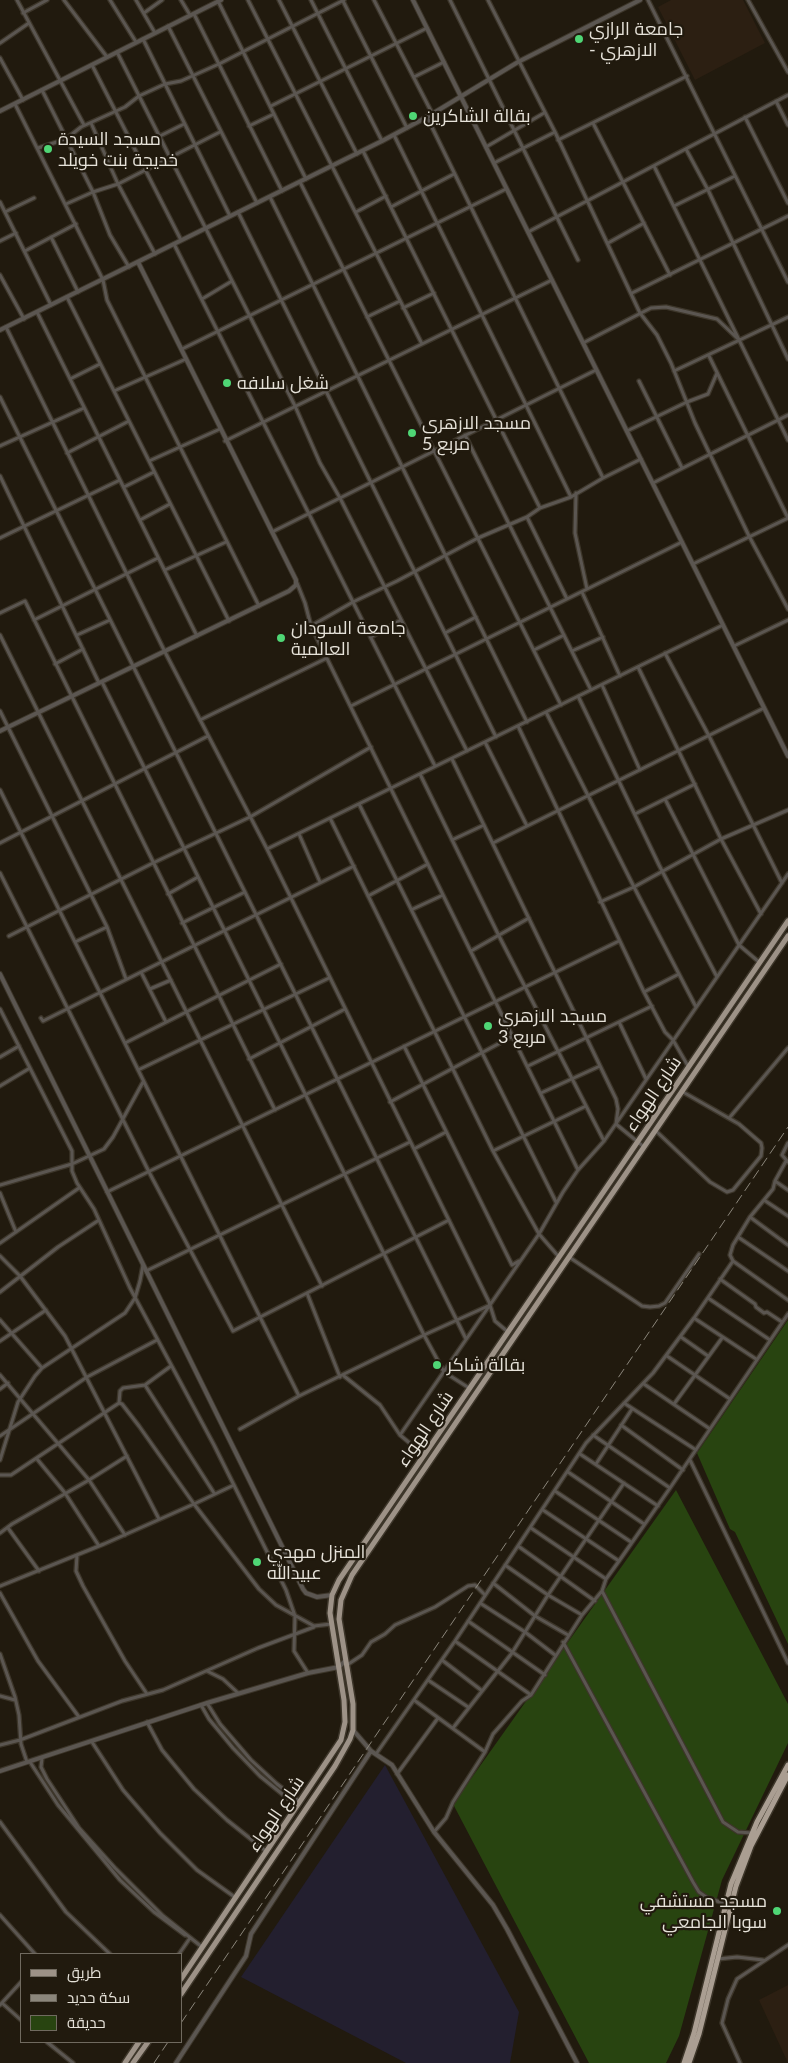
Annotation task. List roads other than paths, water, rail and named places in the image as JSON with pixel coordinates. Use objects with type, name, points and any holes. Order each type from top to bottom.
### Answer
[{"type":"highway","points":[[684,2063],[694,2033],[731,1884],[752,1832],[787,1768]]},
{"type":"highway","points":[[689,2063],[699,2034],[730,1905],[743,1867],[762,1824],[788,1775]]},
{"type":"main road","name":"شارع الهواء","points":[[182,1977],[341,1740],[345,1722],[345,1708],[330,1624],[332,1595],[344,1572],[788,921]]},
{"type":"main road","name":"شارع الهواء","points":[[182,1993],[347,1747],[353,1730],[353,1704],[339,1619],[341,1600],[346,1587],[788,936]]},
{"type":"main road","points":[[124,2063],[138,2043]]},
{"type":"main road","points":[[133,2063],[147,2043]]},
{"type":"street","points":[[17,0],[84,125]]},
{"type":"street","points":[[23,13],[47,0]]},
{"type":"street","points":[[64,0],[107,57]]},
{"type":"street","points":[[110,0],[136,42]]},
{"type":"street","points":[[136,0],[155,32]]},
{"type":"street","points":[[144,13],[162,0]]},
{"type":"street","points":[[181,0],[192,14],[219,64],[282,191]]},
{"type":"street","points":[[248,0],[422,344]]},
{"type":"street","points":[[279,0],[357,154]]},
{"type":"street","points":[[311,0],[382,141]]},
{"type":"street","points":[[38,148],[66,139],[84,125],[116,112],[139,96],[219,64],[294,27],[343,0],[407,128]]},
{"type":"street","points":[[374,0],[432,113]]},
{"type":"street","points":[[413,0],[788,756]]},
{"type":"street","points":[[450,0],[578,260]]},
{"type":"street","points":[[488,0],[555,132],[640,313],[657,335],[749,536],[788,609]]},
{"type":"street","points":[[0,330],[363,151],[427,117],[518,62],[640,0]]},
{"type":"street","points":[[648,0],[788,282]]},
{"type":"street","points":[[748,0],[788,72]]},
{"type":"street","points":[[0,111],[220,1],[306,179]]},
{"type":"street","points":[[0,43],[28,23]]},
{"type":"street","points":[[168,26],[257,203]]},
{"type":"street","points":[[270,106],[426,28]]},
{"type":"street","points":[[143,39],[230,216]]},
{"type":"street","points":[[116,52],[295,406],[320,463],[340,498],[467,751]]},
{"type":"street","points":[[0,58],[23,100]]},
{"type":"street","points":[[414,77],[444,62]]},
{"type":"street","points":[[92,65],[181,240]]},
{"type":"street","points":[[558,140],[687,76]]},
{"type":"street","points":[[42,90],[93,192],[110,235],[129,267]]},
{"type":"street","points":[[528,232],[788,95]]},
{"type":"street","points":[[776,101],[788,125]]},
{"type":"street","points":[[15,104],[76,224],[102,280],[106,300],[259,606]]},
{"type":"street","points":[[486,147],[544,113]]},
{"type":"street","points":[[249,126],[274,114]]},
{"type":"street","points":[[427,117],[603,478]]},
{"type":"street","points":[[745,117],[788,203]]},
{"type":"street","points":[[593,122],[670,274]]},
{"type":"street","points":[[91,123],[118,184],[155,254]]},
{"type":"street","points":[[160,136],[184,124]]},
{"type":"street","points":[[66,204],[93,192],[118,184],[220,132]]},
{"type":"street","points":[[494,163],[555,132]]},
{"type":"street","points":[[394,135],[571,496]]},
{"type":"street","points":[[686,149],[708,190],[788,359]]},
{"type":"street","points":[[363,151],[540,508]]},
{"type":"street","points":[[654,166],[788,440]]},
{"type":"street","points":[[391,207],[454,174]]},
{"type":"street","points":[[674,206],[735,176]]},
{"type":"street","points":[[300,182],[561,704]]},
{"type":"street","points":[[182,349],[506,189]]},
{"type":"street","points":[[356,212],[386,196]]},
{"type":"street","points":[[270,197],[527,722]]},
{"type":"street","points":[[5,212],[34,198]]},
{"type":"street","points":[[0,202],[51,305]]},
{"type":"street","points":[[238,212],[496,736]]},
{"type":"street","points":[[632,293],[788,216]]},
{"type":"street","points":[[608,243],[644,222]]},
{"type":"street","points":[[25,251],[76,224]]},
{"type":"street","points":[[0,241],[16,234]]},
{"type":"street","points":[[51,237],[78,292]]},
{"type":"street","points":[[174,244],[435,766]]},
{"type":"street","points":[[138,262],[296,580],[311,626],[578,1170]]},
{"type":"street","points":[[0,275],[24,319]]},
{"type":"street","points":[[226,441],[552,280]]},
{"type":"street","points":[[202,299],[232,281]]},
{"type":"street","points":[[403,308],[434,293]]},
{"type":"street","points":[[67,297],[229,621]]},
{"type":"street","points":[[368,317],[400,301]]},
{"type":"street","points":[[583,343],[651,308],[673,307],[717,319],[740,341]]},
{"type":"street","points":[[36,312],[197,636]]},
{"type":"street","points":[[674,372],[788,317]]},
{"type":"street","points":[[6,327],[165,652],[267,849],[490,1304],[495,1321],[508,1332]]},
{"type":"street","points":[[693,564],[788,518],[709,356]]},
{"type":"street","points":[[114,391],[186,358]]},
{"type":"street","points":[[70,379],[100,364]]},
{"type":"street","points":[[272,532],[596,370]]},
{"type":"street","points":[[627,432],[687,402],[708,394],[718,373]]},
{"type":"street","points":[[639,381],[682,468]]},
{"type":"street","points":[[0,397],[466,1339]]},
{"type":"street","points":[[0,446],[84,408]]},
{"type":"street","points":[[653,483],[788,415]]},
{"type":"street","points":[[68,453],[129,421]]},
{"type":"street","points":[[149,461],[220,429]]},
{"type":"street","points":[[465,435],[591,690]]},
{"type":"street","points":[[311,626],[353,602],[478,538],[527,517],[540,508],[571,496],[641,459]]},
{"type":"street","points":[[124,487],[154,472]]},
{"type":"street","points":[[0,476],[62,606],[145,769],[424,1335],[444,1372],[469,1388]]},
{"type":"street","points":[[0,538],[120,480]]},
{"type":"street","points":[[576,493],[575,533],[587,589]]},
{"type":"street","points":[[140,520],[170,504]]},
{"type":"street","points":[[527,517],[567,599]]},
{"type":"street","points":[[164,570],[226,542]]},
{"type":"street","points":[[351,706],[682,542]]},
{"type":"street","points":[[34,620],[158,558]]},
{"type":"street","points":[[0,731],[289,592],[296,585],[296,580]]},
{"type":"street","points":[[582,592],[620,676]]},
{"type":"street","points":[[0,613],[25,601],[275,1110]]},
{"type":"street","points":[[445,633],[476,617]]},
{"type":"street","points":[[77,635],[110,620]]},
{"type":"street","points":[[371,637],[402,620]]},
{"type":"street","points":[[734,646],[788,620]]},
{"type":"street","points":[[267,849],[723,625]]},
{"type":"street","points":[[0,634],[322,1286]]},
{"type":"street","points":[[534,650],[564,635]]},
{"type":"street","points":[[572,651],[603,637]]},
{"type":"street","points":[[55,664],[84,650]]},
{"type":"street","points":[[665,654],[709,736],[782,883]]},
{"type":"street","points":[[200,720],[327,658]]},
{"type":"street","points":[[638,667],[721,840],[761,914]]},
{"type":"street","points":[[602,685],[640,770]]},
{"type":"street","points":[[578,696],[662,870],[717,977]]},
{"type":"street","points":[[493,843],[764,708]]},
{"type":"street","points":[[0,711],[108,927],[126,979]]},
{"type":"street","points":[[546,712],[696,1007]]},
{"type":"street","points":[[518,726],[644,992],[665,1032],[673,1040],[688,1066]]},
{"type":"street","points":[[0,843],[208,736]]},
{"type":"street","points":[[485,742],[527,826]]},
{"type":"street","points":[[9,936],[153,863],[250,817],[371,747]]},
{"type":"street","points":[[452,759],[616,1099],[618,1109],[616,1124]]},
{"type":"street","points":[[420,774],[499,936],[604,1141]]},
{"type":"street","points":[[635,814],[695,784]]},
{"type":"street","points":[[0,790],[299,1396]]},
{"type":"street","points":[[665,799],[739,945],[759,962]]},
{"type":"street","points":[[359,804],[466,1016],[556,1202]]},
{"type":"street","points":[[600,902],[634,887],[662,870],[752,824],[788,810]]},
{"type":"street","points":[[330,818],[493,1150],[539,1234],[559,1256]]},
{"type":"street","points":[[452,840],[484,825]]},
{"type":"street","points":[[299,834],[320,882]]},
{"type":"street","points":[[368,896],[428,864]]},
{"type":"street","points":[[41,1018],[43,1020],[69,1008],[354,866]]},
{"type":"street","points":[[0,873],[69,1008],[149,1172],[233,1331],[449,1220]]},
{"type":"street","points":[[400,1435],[539,1234],[556,1202],[578,1170],[604,1141],[788,874]]},
{"type":"street","points":[[168,894],[198,878]]},
{"type":"street","points":[[182,923],[245,892]]},
{"type":"street","points":[[413,910],[443,895]]},
{"type":"street","points":[[471,951],[529,918]]},
{"type":"street","points":[[75,942],[108,927]]},
{"type":"street","points":[[107,1192],[619,941]]},
{"type":"street","points":[[125,1043],[281,964]]},
{"type":"street","points":[[141,972],[166,1022]]},
{"type":"street","points":[[0,974],[303,1589],[306,1593],[317,1597],[332,1595]]},
{"type":"street","points":[[644,992],[680,974]]},
{"type":"street","points":[[138,1070],[329,978]]},
{"type":"street","points":[[150,989],[171,980]]},
{"type":"street","points":[[528,1066],[652,1006]]},
{"type":"street","points":[[0,1009],[72,1151],[72,1171],[79,1188],[94,1209],[135,1298],[234,1485],[286,1590],[295,1616],[292,1646],[308,1673]]},
{"type":"street","points":[[249,1059],[345,1009]]},
{"type":"street","points":[[619,1022],[646,1079]]},
{"type":"street","points":[[390,1102],[513,1036]]},
{"type":"street","points":[[0,1057],[19,1046]]},
{"type":"street","points":[[404,1046],[512,1265],[521,1260]]},
{"type":"street","points":[[730,1117],[788,1048]]},
{"type":"street","points":[[541,1093],[600,1066]]},
{"type":"street","points":[[0,1086],[30,1068]]},
{"type":"street","points":[[0,1185],[72,1164],[90,1157],[106,1147],[144,1081]]},
{"type":"street","points":[[656,1131],[710,1182],[724,1191],[730,1192],[761,1156],[761,1143],[730,1117],[682,1092]]},
{"type":"street","points":[[493,1150],[586,1106]]},
{"type":"street","points":[[616,1124],[639,1140],[645,1147]]},
{"type":"street","points":[[414,1149],[446,1132]]},
{"type":"street","points":[[146,1271],[410,1142]]},
{"type":"street","points":[[788,1143],[782,1155],[787,1161],[775,1181],[773,1189],[750,1217],[730,1254],[733,1261],[788,1300]]},
{"type":"street","points":[[775,1181],[788,1190]]},
{"type":"street","points":[[0,1243],[79,1188]]},
{"type":"street","points":[[0,1193],[16,1232]]},
{"type":"street","points":[[764,1200],[788,1216]]},
{"type":"street","points":[[750,1217],[788,1244]]},
{"type":"street","points":[[0,1292],[99,1220]]},
{"type":"street","points":[[738,1237],[788,1271]]},
{"type":"street","points":[[569,1257],[642,1306],[650,1308],[665,1303],[699,1254]]},
{"type":"street","points":[[0,1256],[20,1276],[72,1349],[160,1520]]},
{"type":"street","points":[[376,1754],[455,1641],[593,1435],[644,1384],[667,1356],[733,1261]]},
{"type":"street","points":[[0,1460],[21,1398],[35,1376],[42,1368],[125,1313],[135,1298],[143,1265]]},
{"type":"street","points":[[720,1280],[755,1304],[764,1313],[767,1312],[782,1322]]},
{"type":"street","points":[[307,1293],[342,1376],[380,1405],[400,1435],[424,1455]]},
{"type":"street","points":[[708,1298],[770,1340]]},
{"type":"street","points":[[240,1429],[299,1396],[490,1304]]},
{"type":"street","points":[[0,1341],[46,1310]]},
{"type":"street","points":[[434,1832],[446,1818],[453,1802],[485,1752],[494,1734],[522,1701],[531,1695],[545,1675],[563,1642],[602,1591],[606,1580],[631,1542],[683,1470],[788,1314]]},
{"type":"street","points":[[694,1318],[756,1360]]},
{"type":"street","points":[[0,1320],[42,1368]]},
{"type":"street","points":[[681,1337],[708,1356]]},
{"type":"street","points":[[674,1404],[722,1338]]},
{"type":"street","points":[[0,1436],[87,1377],[157,1340]]},
{"type":"street","points":[[667,1356],[730,1399]]},
{"type":"street","points":[[119,1403],[120,1391],[123,1388],[145,1385],[171,1366]]},
{"type":"street","points":[[0,1375],[90,1480],[125,1535]]},
{"type":"street","points":[[0,1389],[8,1383]]},
{"type":"street","points":[[644,1384],[710,1429]]},
{"type":"street","points":[[145,1385],[214,1493]]},
{"type":"street","points":[[0,1475],[11,1475],[119,1403]]},
{"type":"street","points":[[119,1403],[122,1404],[139,1426],[194,1504],[259,1589],[276,1605],[314,1626]]},
{"type":"street","points":[[624,1403],[696,1450]]},
{"type":"street","points":[[596,1464],[632,1408]]},
{"type":"street","points":[[621,1426],[683,1470]]},
{"type":"street","points":[[593,1435],[670,1488]]},
{"type":"street","points":[[580,1454],[658,1506]]},
{"type":"street","points":[[0,1533],[127,1456]]},
{"type":"street","points":[[37,1459],[65,1493],[99,1546]]},
{"type":"street","points":[[689,1460],[788,1663]]},
{"type":"street","points":[[568,1472],[644,1524]]},
{"type":"street","points":[[453,1728],[512,1653],[548,1595],[624,1483]]},
{"type":"street","points":[[0,1586],[160,1520],[234,1485]]},
{"type":"street","points":[[555,1491],[631,1542]]},
{"type":"street","points":[[543,1510],[619,1561]]},
{"type":"street","points":[[8,1528],[39,1571]]},
{"type":"street","points":[[531,1528],[606,1580]]},
{"type":"street","points":[[518,1546],[595,1601]]},
{"type":"street","points":[[77,1555],[76,1570],[83,1586],[118,1646],[124,1661],[147,1694]]},
{"type":"street","points":[[505,1565],[548,1595],[582,1615]]},
{"type":"street","points":[[493,1583],[535,1616],[568,1635]]},
{"type":"street","points":[[0,1771],[92,1742],[207,1702],[308,1673],[339,1667],[362,1655],[371,1642],[385,1634],[395,1625],[435,1607],[468,1586],[477,1586],[485,1595]]},
{"type":"street","points":[[602,1591],[724,1822],[730,1828],[742,1834],[748,1842]]},
{"type":"street","points":[[0,1593],[38,1661],[79,1717]]},
{"type":"street","points":[[480,1603],[525,1632],[555,1655]]},
{"type":"street","points":[[468,1621],[545,1675]]},
{"type":"street","points":[[0,1745],[20,1740],[122,1701],[186,1681],[258,1648],[314,1626],[330,1624]]},
{"type":"street","points":[[455,1641],[531,1695]]},
{"type":"street","points":[[563,1642],[699,1892],[718,1903],[725,1904]]},
{"type":"street","points":[[0,1654],[19,1715],[20,1740],[28,1762],[58,1805],[120,1880],[161,1917],[182,1934],[190,1937]]},
{"type":"street","points":[[442,1660],[481,1690]]},
{"type":"street","points":[[207,1670],[223,1679],[238,1693]]},
{"type":"street","points":[[428,1680],[468,1707]]},
{"type":"street","points":[[0,1696],[15,1700]]},
{"type":"street","points":[[414,1700],[485,1752]]},
{"type":"street","points":[[207,1702],[220,1724],[251,1760],[299,1804]]},
{"type":"street","points":[[201,1705],[216,1727],[243,1758],[274,1788],[299,1804]]},
{"type":"street","points":[[397,1774],[438,1718]]},
{"type":"street","points":[[147,1722],[162,1750],[194,1789],[267,1853]]},
{"type":"street","points":[[353,1730],[371,1751],[389,1762],[434,1832],[493,1905],[577,2063]]},
{"type":"street","points":[[92,1742],[123,1790],[160,1833],[198,1870],[236,1898]]},
{"type":"street","points":[[176,2063],[246,1956],[251,1934],[371,1751]]},
{"type":"street","points":[[42,1758],[41,1767],[46,1779],[79,1828],[115,1868],[163,1916],[202,1947]]},
{"type":"street","points":[[0,1822],[66,1912],[109,1953]]},
{"type":"street","points":[[742,1834],[752,1832]]},
{"type":"street","points":[[0,1915],[34,1953]]},
{"type":"street","points":[[181,1953],[190,1937]]},
{"type":"street","points":[[740,2063],[722,2019],[728,1999],[738,1979],[788,1945]]},
{"type":"street","points":[[717,1960],[737,1957],[764,1960]]},
{"type":"street","points":[[20,1983],[1,2004],[20,2019]]},
{"type":"street","points":[[48,2043],[73,2063]]},
{"type":"railway","points":[[182,2022],[788,1127]]},
{"type":"railway","points":[[154,2063],[167,2043]]},
{"type":"place","name":"جامعة الرازي - الازهري","points":[[579,39]]},
{"type":"place","name":"بقالة الشاكرين","points":[[413,116]]},
{"type":"place","name":"مسجد السيدة خديجة بنت خويلد","points":[[48,149]]},
{"type":"place","name":"شغل سلافه","points":[[227,383]]},
{"type":"place","name":"مسجد الازهري مربع 5","points":[[412,433]]},
{"type":"place","name":"جامعة السودان العالمية","points":[[281,638]]},
{"type":"place","name":"مسجد الازهري مربع 3","points":[[488,1026]]},
{"type":"place","name":"بقالة شاكر","points":[[437,1365]]},
{"type":"place","name":"المنزل مهدي عبيدالله","points":[[257,1562]]},
{"type":"place","name":"مسجد مستشفي سوبا الجامعي","points":[[777,1911]]}]
